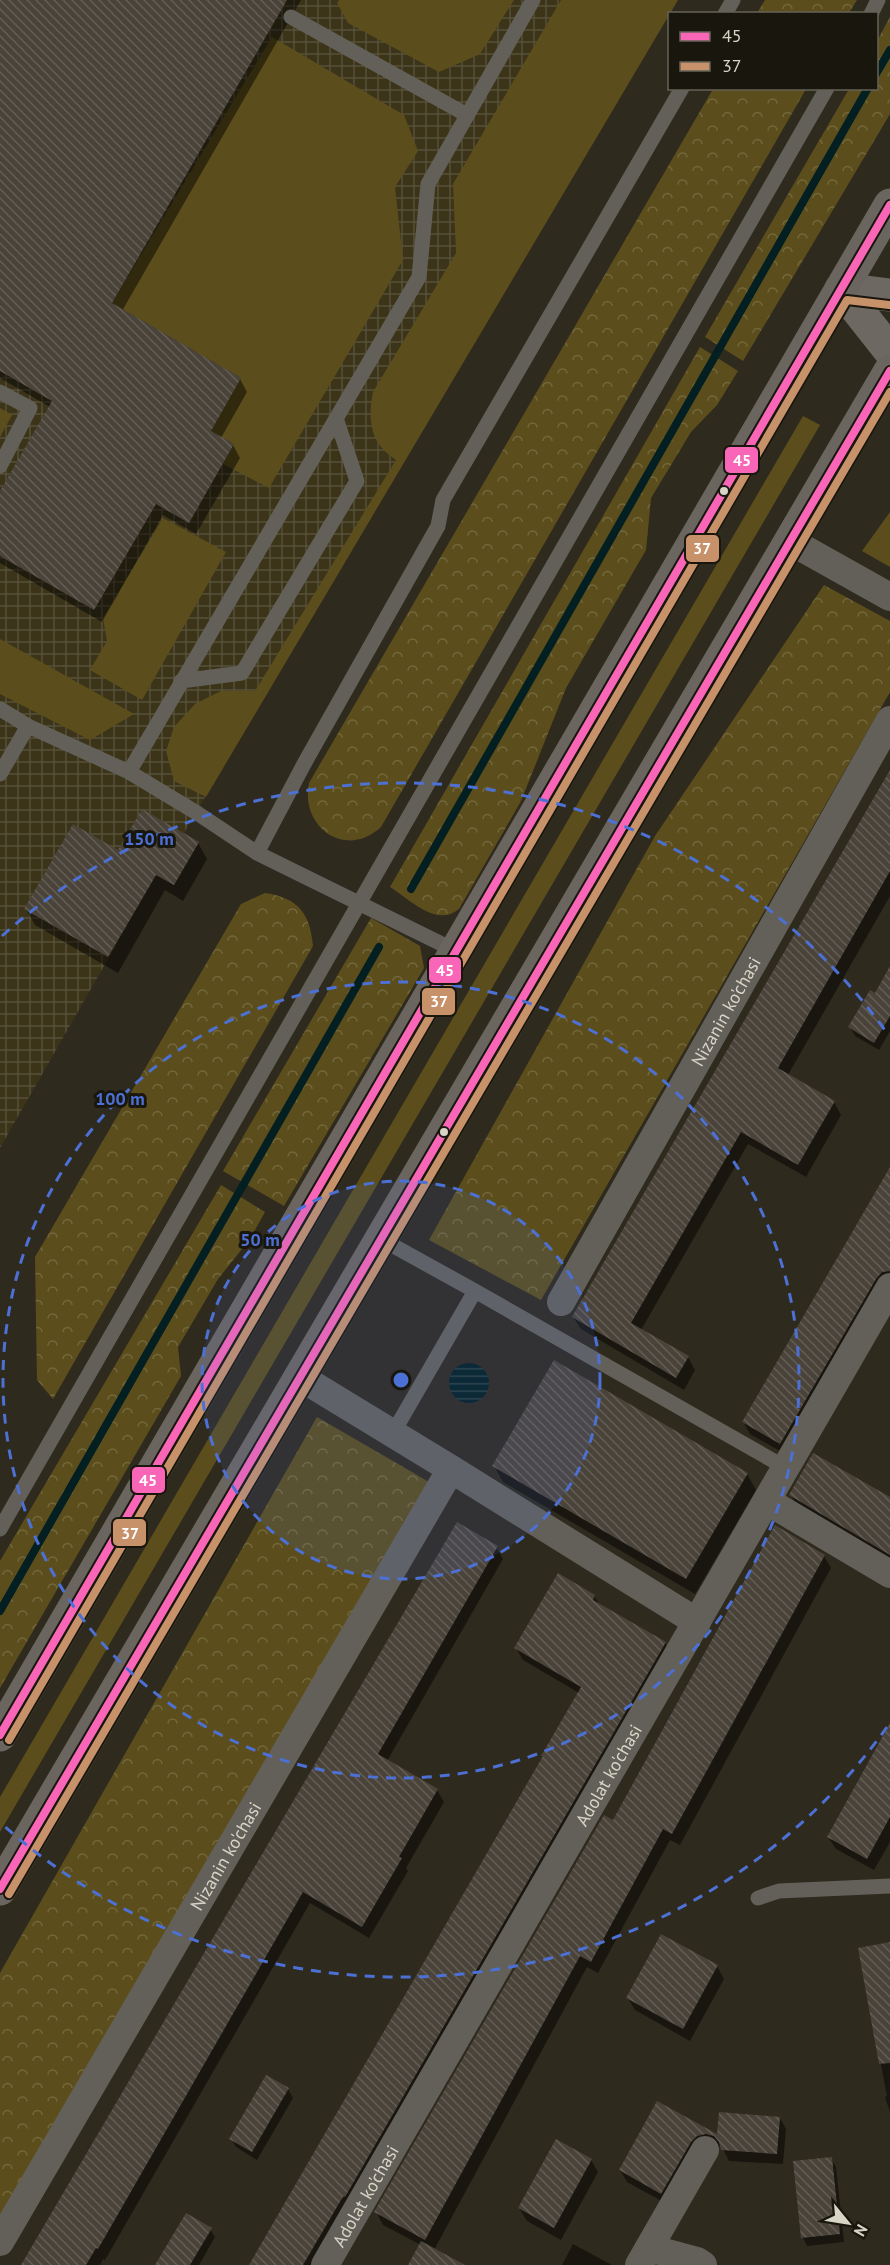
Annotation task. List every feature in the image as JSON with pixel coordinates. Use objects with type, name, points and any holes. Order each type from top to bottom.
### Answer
[{"type":"highway","points":[[0,1736],[890,206]]},
{"type":"highway","points":[[0,1889],[890,371]]},
{"type":"main road","points":[[841,289],[890,295]]},
{"type":"main road","points":[[841,289],[890,351]]},
{"type":"street","points":[[790,541],[890,597]]},
{"type":"street","name":"Nizanin ko'chasi","points":[[561,1302],[890,720]]},
{"type":"street","name":"Adolat ko'chasi","points":[[325,2265],[890,1287]]},
{"type":"street","points":[[300,1377],[697,1622]]},
{"type":"street","name":"Nizanin ko'chasi","points":[[0,2242],[451,1469]]},
{"type":"street","points":[[767,1501],[890,1574]]},
{"type":"street","points":[[703,2265],[697,2261],[644,2256],[705,2150]]},
{"type":"lane","points":[[129,772],[419,277],[428,184],[533,0]]},
{"type":"lane","points":[[291,17],[467,115]]},
{"type":"lane","points":[[257,853],[304,764],[438,526],[443,500],[681,90]]},
{"type":"lane","points":[[0,1529],[826,90]]},
{"type":"lane","points":[[0,392],[30,408],[0,466]]},
{"type":"lane","points":[[181,681],[242,673],[357,481],[336,418]]},
{"type":"lane","points":[[0,709],[28,726],[129,772],[257,853],[456,951]]},
{"type":"lane","points":[[0,774],[28,726]]},
{"type":"lane","points":[[381,1239],[786,1468]]},
{"type":"lane","points":[[393,1433],[475,1291]]},
{"type":"lane","points":[[758,1898],[779,1891],[890,1886]]},
{"type":"shaded area","points":[[0,0],[674,0],[184,833],[199,842],[174,885],[156,875],[0,1148]]},
{"type":"green space","points":[[339,0],[514,0],[480,54],[439,72],[348,23],[337,3]]},
{"type":"green space","points":[[561,0],[678,0],[671,12],[668,12],[668,17],[206,797],[174,781],[166,751],[174,727],[195,704],[221,691],[255,691],[396,460],[383,449],[374,435],[371,414],[373,392],[456,253],[453,184]]},
{"type":"green space","points":[[765,0],[857,0],[850,12],[758,12]]},
{"type":"green space","points":[[890,17],[890,114],[743,361],[705,337],[848,90],[878,90],[878,39]]},
{"type":"green space","points":[[272,37],[404,115],[418,151],[395,187],[403,260],[269,488],[223,464],[234,444],[211,431],[241,378],[112,303]]},
{"type":"green space","points":[[712,90],[805,90],[381,827],[367,836],[353,840],[340,839],[328,834],[318,825],[311,813],[308,799],[309,783]]},
{"type":"green space","points":[[700,347],[738,371],[717,405],[691,432],[651,498],[646,550],[566,688],[521,801],[459,909],[442,915],[423,910],[390,887]]},
{"type":"green space","points":[[0,408],[12,415],[0,437]]},
{"type":"green space","points":[[803,416],[820,425],[0,1832],[0,1797]]},
{"type":"green space","points":[[890,512],[890,567],[862,551]]},
{"type":"green space","points":[[163,518],[226,552],[142,700],[90,670],[107,641],[103,618]]},
{"type":"green space","points":[[824,585],[890,621],[890,692],[541,1300],[429,1240],[655,836]]},
{"type":"green space","points":[[0,639],[134,714],[90,740],[0,694]]},
{"type":"green space","points":[[265,893],[286,899],[300,909],[309,924],[313,946],[53,1399],[37,1380],[35,1257],[241,904]]},
{"type":"green space","points":[[371,918],[420,946],[424,968],[284,1206],[223,1171]]},
{"type":"green space","points":[[221,1185],[265,1212],[250,1239],[218,1279],[178,1347],[181,1376],[0,1688],[0,1561]]},
{"type":"green space","points":[[317,1417],[429,1482],[0,2216],[0,1973]]},
{"type":"water","points":[[469,1363],[483,1369],[489,1383],[483,1397],[469,1403],[455,1397],[449,1383],[455,1369]]},
{"type":"building","points":[[0,0],[287,0],[112,303],[241,378],[211,431],[234,444],[189,523],[156,504],[94,610],[0,556],[0,491],[52,401],[0,371]]},
{"type":"building","points":[[890,770],[890,871],[778,1068],[835,1101],[798,1165],[741,1132],[631,1323],[689,1356],[676,1378],[572,1317]]},
{"type":"building","points":[[142,809],[199,842],[174,885],[156,875],[108,957],[24,909],[73,824],[118,850]]},
{"type":"building","points":[[890,966],[890,1016],[874,1043],[848,1027],[870,990],[875,993]]},
{"type":"building","points":[[890,1167],[890,1271],[882,1272],[876,1279],[780,1444],[742,1422]]},
{"type":"building","points":[[554,1360],[748,1473],[686,1579],[492,1466]]},
{"type":"building","points":[[813,1453],[890,1497],[890,1555],[789,1495]]},
{"type":"building","points":[[457,1522],[498,1546],[378,1754],[438,1789],[362,1927],[303,1892],[98,2249],[96,2248],[86,2265],[21,2265]]},
{"type":"building","points":[[775,1525],[825,1555],[672,1834],[663,1829],[591,1962],[580,1956],[425,2240],[374,2212],[604,1815],[613,1820]]},
{"type":"building","points":[[558,1573],[595,1595],[593,1600],[666,1642],[345,2197],[341,2200],[303,2265],[249,2265],[581,1687],[514,1648]]},
{"type":"building","points":[[890,1723],[890,1817],[867,1859],[827,1837]]},
{"type":"building","points":[[661,1934],[718,1965],[683,2029],[626,1998]]},
{"type":"building","points":[[890,1942],[890,2063],[879,2064],[858,1948]]},
{"type":"building","points":[[266,2075],[289,2088],[252,2152],[229,2139]]},
{"type":"building","points":[[657,2101],[717,2134],[719,2112],[780,2117],[777,2154],[721,2150],[714,2136],[706,2134],[697,2136],[691,2142],[661,2194],[619,2170]]},
{"type":"building","points":[[556,2139],[592,2159],[554,2228],[518,2208]]},
{"type":"building","points":[[832,2157],[840,2234],[801,2238],[793,2161]]},
{"type":"building","points":[[186,2213],[212,2228],[190,2265],[155,2265]]},
{"type":"building","points":[[421,2241],[465,2265],[408,2265]]},
{"type":"waterway","points":[[878,71],[890,50]]},
{"type":"waterway","points":[[411,889],[867,90]]},
{"type":"waterway","points":[[0,1611],[379,947]]},
{"type":"transit line","name":"45","points":[[0,1735],[890,205]]},
{"type":"transit line","name":"37","points":[[9,1740],[847,300],[889,305]]},
{"type":"transit line","name":"45","points":[[0,1889],[890,371]]},
{"type":"transit line","name":"37","points":[[9,1894],[890,392]]}]
